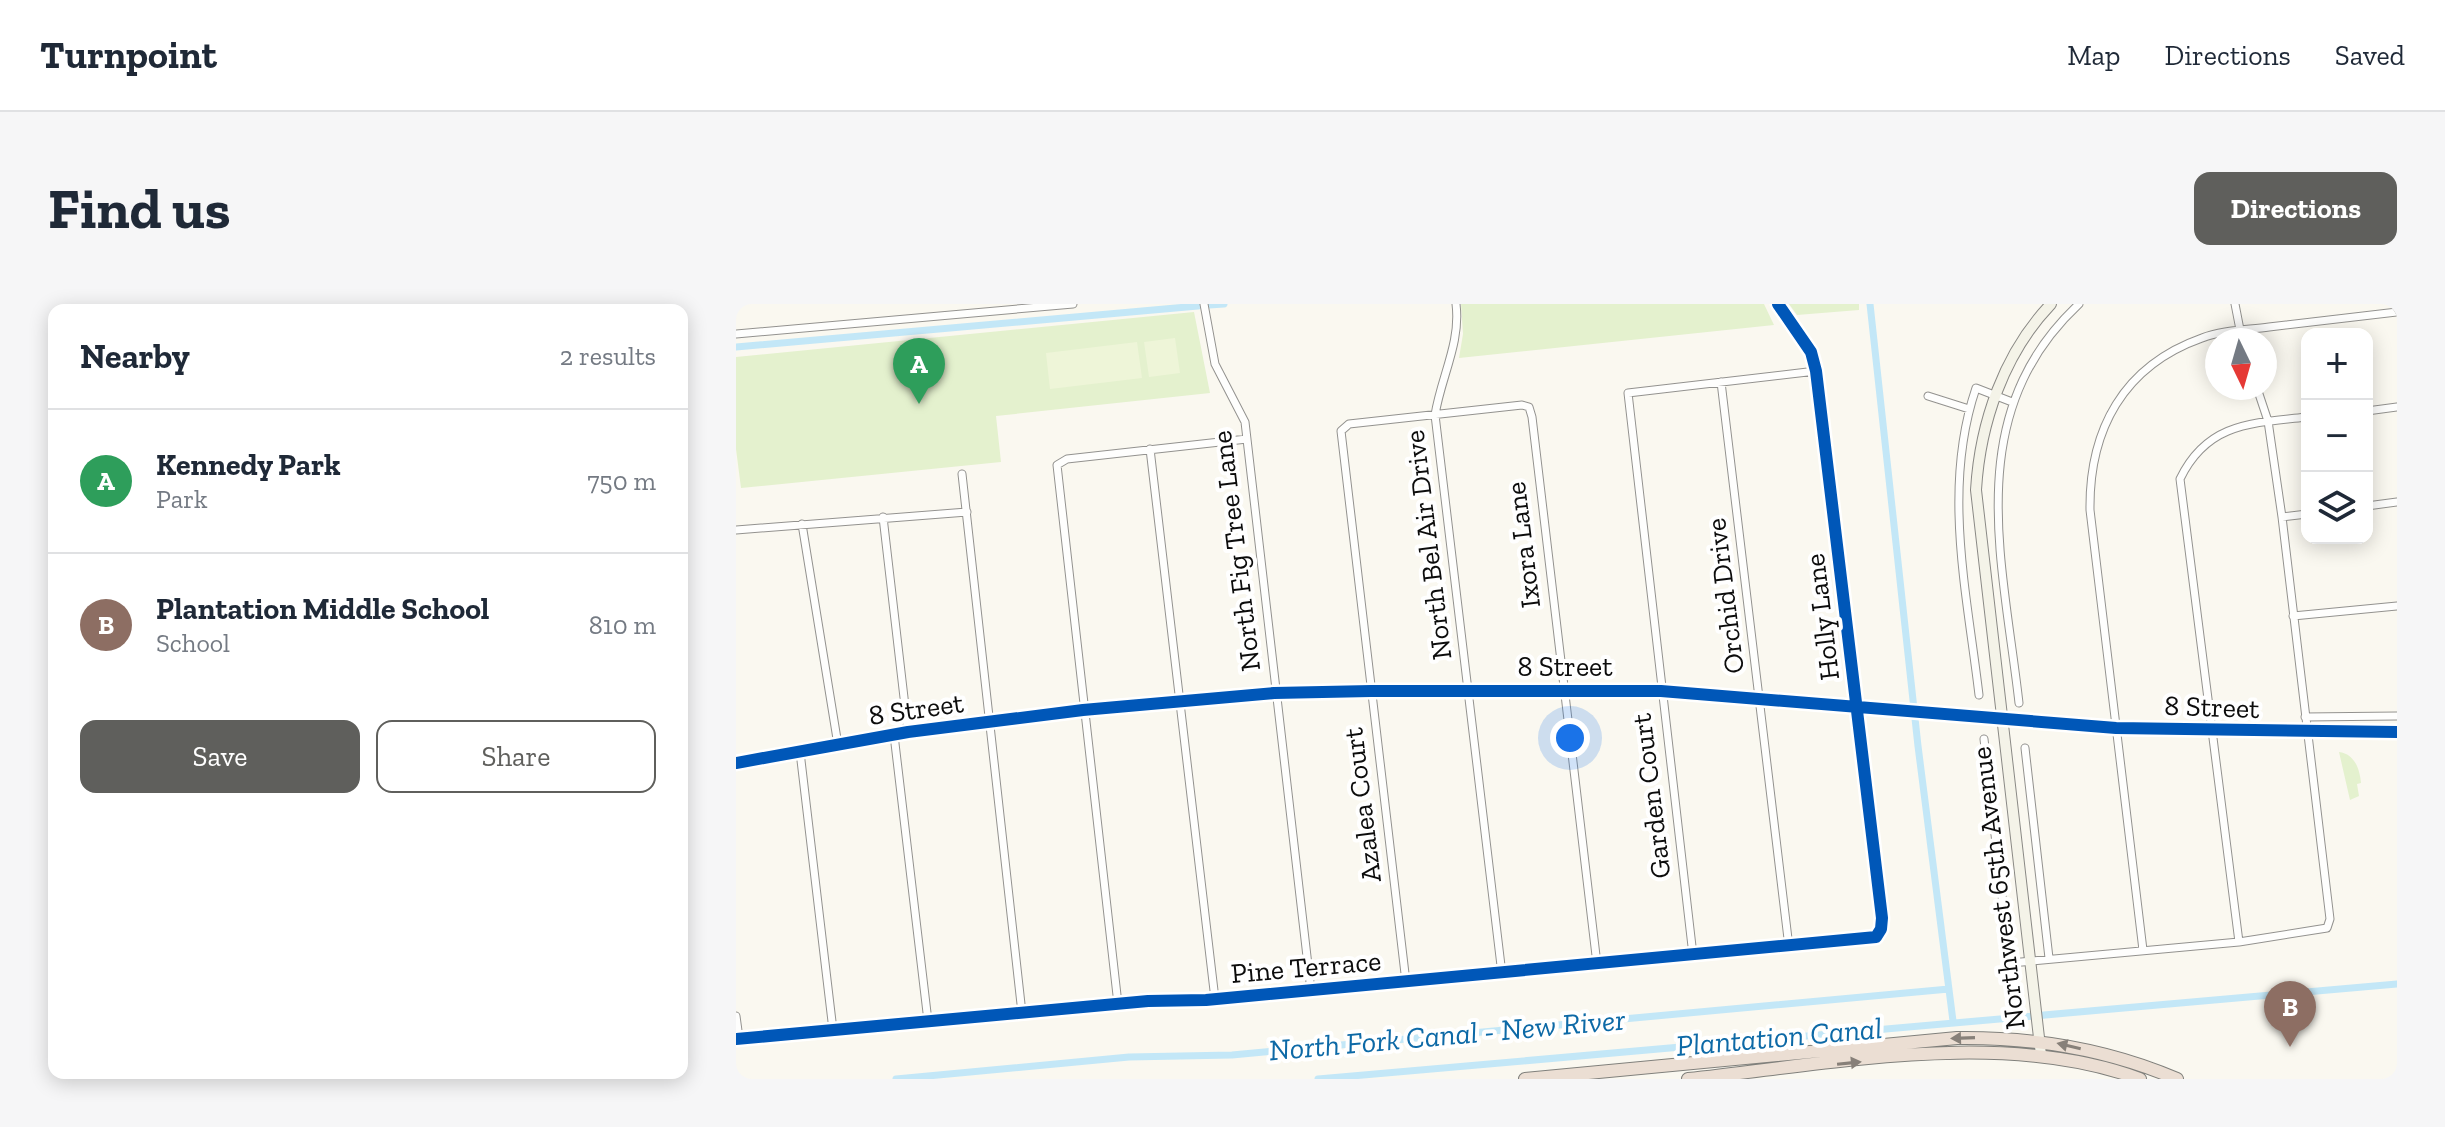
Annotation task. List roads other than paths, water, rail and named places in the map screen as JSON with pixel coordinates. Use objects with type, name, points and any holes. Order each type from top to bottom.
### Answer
[{"type":"highway","points":[[1525,1079],[1638,1074],[1957,1038],[2010,1037],[2140,1079]]},
{"type":"highway","points":[[1688,1079],[1959,1052],[2041,1048],[2140,1063],[2173,1078]]},
{"type":"highway","points":[[2112,1070],[2124,1068],[2152,1079]]},
{"type":"street","points":[[959,304],[961,314]]},
{"type":"street","points":[[736,334],[1073,304]]},
{"type":"street","name":"North Fig Tree Lane","points":[[1204,304],[1210,349],[1238,405],[1247,439],[1274,693],[1311,991]]},
{"type":"street","name":"North Bel Air Drive","points":[[1456,304],[1458,334],[1440,382],[1435,415],[1502,974]]},
{"type":"street","name":"Holly Lane","points":[[1778,304],[1811,352],[1816,371],[1882,918],[1879,934]]},
{"type":"street","name":"Northwest 65th Avenue","points":[[2041,1048],[1976,490],[1981,444],[1996,395],[2020,345],[2051,304]]},
{"type":"street","points":[[2019,703],[1996,498],[1999,453],[2012,402],[2045,341],[2079,304]]},
{"type":"street","points":[[2235,304],[2240,328]]},
{"type":"street","points":[[2257,328],[2397,312]]},
{"type":"street","points":[[2143,950],[2090,510],[2093,451],[2104,422],[2137,378],[2172,351],[2205,339]]},
{"type":"street","points":[[1721,382],[1816,371]]},
{"type":"street","name":"Garden Court","points":[[1693,955],[1628,393],[1721,382]]},
{"type":"street","name":"Orchid Drive","points":[[1721,382],[1789,947]]},
{"type":"street","points":[[1979,695],[1957,505],[1960,453],[1976,388],[2012,402]]},
{"type":"street","points":[[1928,396],[1969,409]]},
{"type":"street","points":[[2011,963],[2239,942],[2327,928],[2330,919],[2282,517],[2268,421],[2261,400]]},
{"type":"street","name":"Ixora Lane","points":[[1435,415],[1522,405],[1529,407],[1597,964]]},
{"type":"street","points":[[2373,410],[2397,407]]},
{"type":"street","name":"Azalea Court","points":[[1406,982],[1341,431],[1349,424],[1435,415]]},
{"type":"street","points":[[2239,942],[2180,479],[2192,453],[2209,439],[2268,421],[2301,418]]},
{"type":"street","points":[[1118,1004],[1057,465],[1067,459],[1247,439]]},
{"type":"street","points":[[1150,449],[1215,999]]},
{"type":"street","points":[[962,474],[992,715],[988,723],[1022,1013]]},
{"type":"street","points":[[2373,505],[2397,502]]},
{"type":"street","points":[[736,530],[967,512]]},
{"type":"street","points":[[2282,517],[2301,515]]},
{"type":"street","points":[[883,517],[908,732]]},
{"type":"street","points":[[802,524],[838,745]]},
{"type":"street","points":[[2293,616],[2397,606]]},
{"type":"street","name":"8 Street","points":[[736,763],[908,732],[1083,710],[1274,693],[1467,689],[1661,691],[1759,696],[2116,728],[2397,732]]},
{"type":"street","points":[[2305,717],[2397,716]]},
{"type":"street","points":[[894,735],[928,1021]]},
{"type":"street","points":[[1984,739],[2013,991]]},
{"type":"street","points":[[2025,748],[2049,958]]},
{"type":"street","points":[[800,752],[833,1030]]},
{"type":"street","name":"Pine Terrace","points":[[738,1038],[1502,974],[1868,940],[1879,934]]},
{"type":"street","points":[[736,1016],[738,1038]]},
{"type":"waterway","points":[[1209,305],[1224,304]]},
{"type":"waterway","points":[[1870,304],[1918,746],[1953,1021]]},
{"type":"waterway","points":[[736,347],[1198,306]]},
{"type":"waterway","name":"Plantation Canal","points":[[1318,1079],[2397,984]]},
{"type":"waterway","name":"North Fork Canal - New River","points":[[896,1079],[1129,1057],[1232,1055],[1949,989]]},
{"type":"place","name":"Kennedy Park","points":[[919,404]]},
{"type":"place","name":"Plantation Middle School","points":[[2290,1047]]}]
